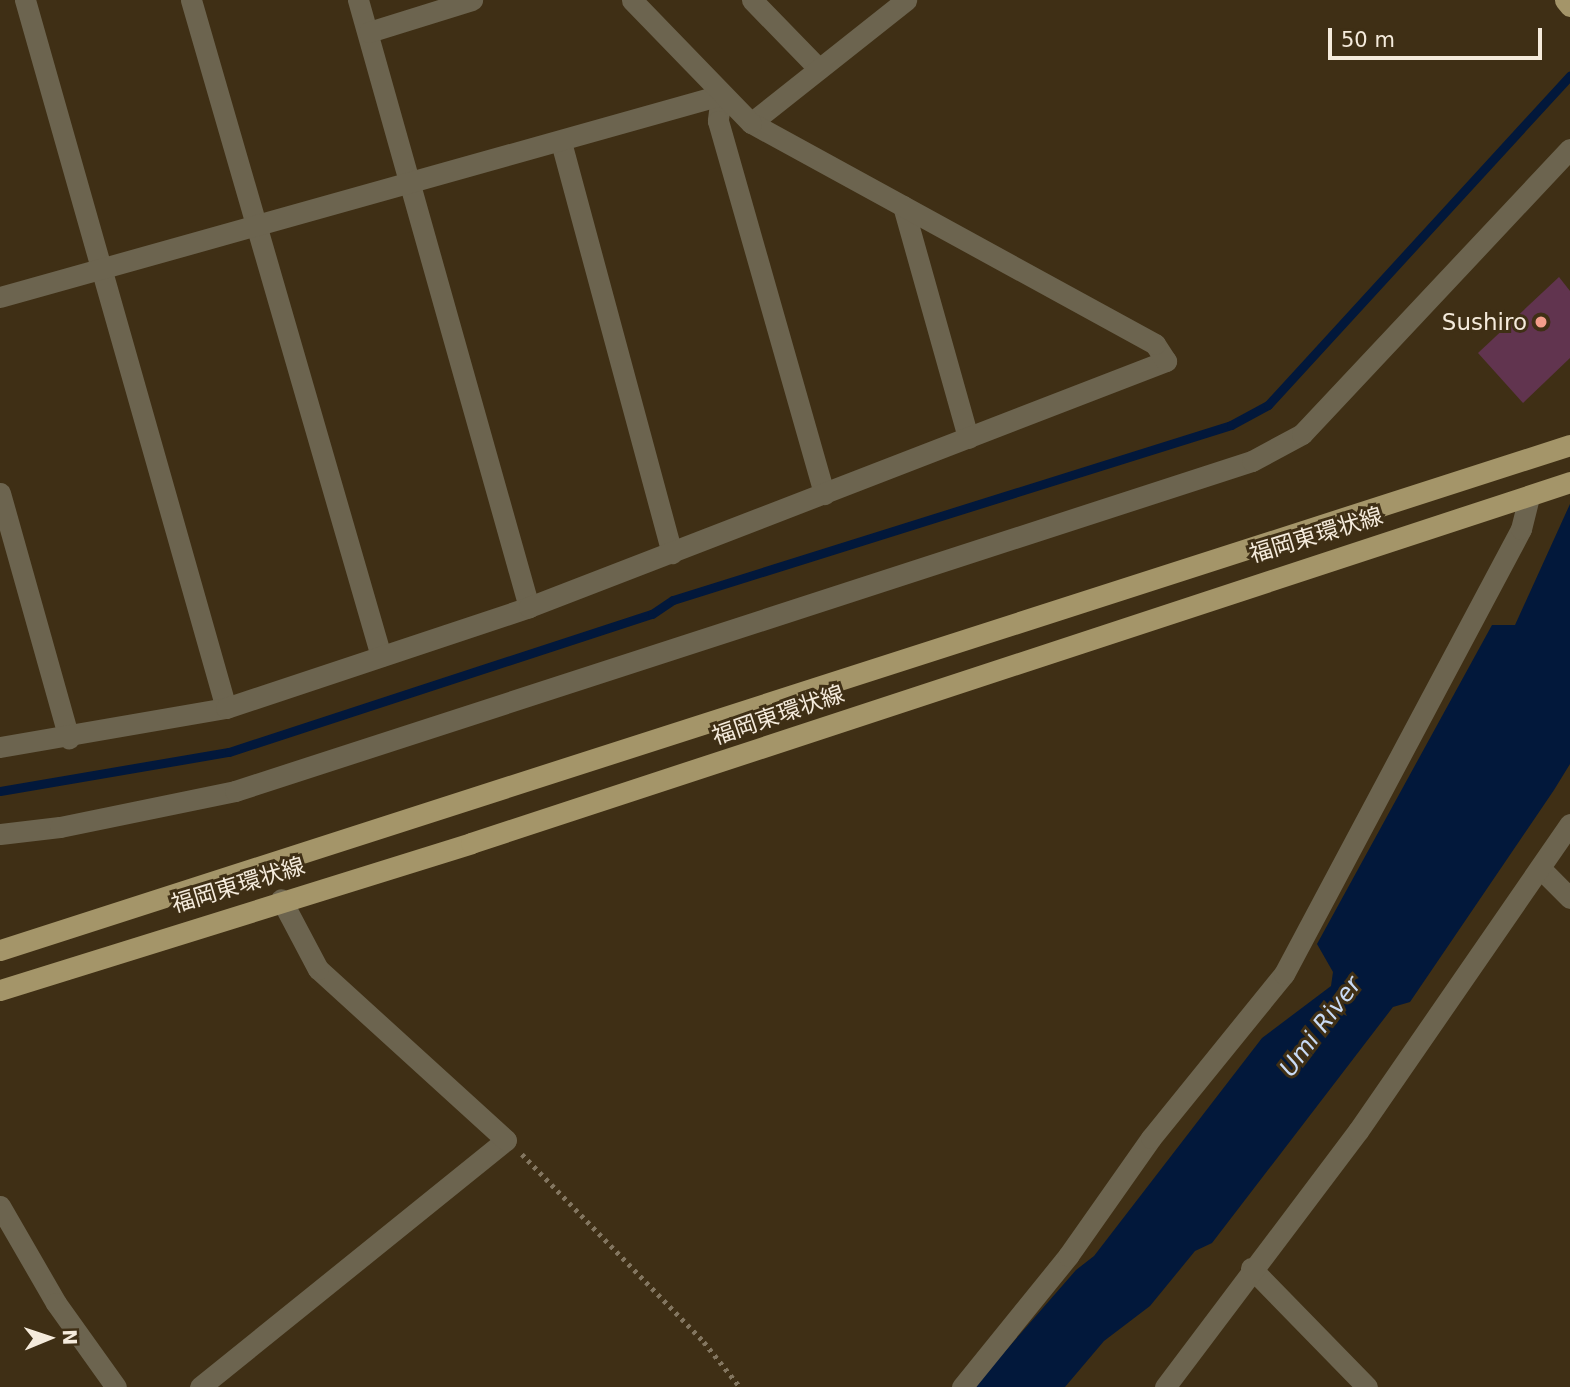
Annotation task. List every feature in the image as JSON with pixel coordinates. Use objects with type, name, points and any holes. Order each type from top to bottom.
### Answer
[{"type":"main road","points":[[1565,0],[1570,6]]},
{"type":"main road","name":"福岡東環状線","points":[[0,950],[1570,445]]},
{"type":"main road","name":"福岡東環状線","points":[[0,990],[281,899],[471,843],[1263,579],[1570,482]]},
{"type":"street","points":[[26,0],[104,267],[226,708]]},
{"type":"street","points":[[191,0],[381,656]]},
{"type":"street","points":[[358,0],[412,182],[529,607]]},
{"type":"street","points":[[369,32],[472,0]]},
{"type":"street","points":[[0,747],[69,739],[226,708],[529,607],[1166,361],[1155,344],[751,123],[632,0]]},
{"type":"street","points":[[752,0],[819,69]]},
{"type":"street","points":[[751,123],[906,0]]},
{"type":"street","points":[[0,298],[721,95]]},
{"type":"street","points":[[721,95],[718,121],[824,494]]},
{"type":"street","points":[[561,142],[672,553]]},
{"type":"street","points":[[0,834],[60,827],[235,791],[1252,461],[1302,434],[1570,149]]},
{"type":"street","points":[[903,206],[968,438]]},
{"type":"street","points":[[0,493],[69,739]]},
{"type":"street","points":[[962,1387],[1068,1256],[1151,1138],[1284,974],[1382,796],[1521,529],[1528,497]]},
{"type":"street","points":[[1165,1387],[1251,1268],[1358,1131],[1570,824]]},
{"type":"street","points":[[1541,869],[1570,898]]},
{"type":"street","points":[[200,1387],[506,1140],[317,969],[281,899]]},
{"type":"street","points":[[0,1206],[56,1303],[116,1387]]},
{"type":"street","points":[[1251,1268],[1367,1387]]},
{"type":"path","points":[[506,1140],[562,1190],[740,1387]]},
{"type":"water","name":"Umi River","points":[[1570,504],[1570,764],[1554,790],[1410,1002],[1393,1007],[1212,1243],[1195,1251],[1150,1306],[1104,1341],[1065,1387],[974,1387],[1076,1270],[1094,1256],[1262,1038],[1331,986],[1333,972],[1317,944],[1492,625],[1515,625]]},
{"type":"building","name":"Sushiro","points":[[1559,277],[1570,291],[1570,358],[1523,403],[1478,353]]},
{"type":"waterway","points":[[0,791],[229,752],[652,614],[673,600],[1231,425],[1268,405],[1570,75]]},
{"type":"place","name":"Sushiro","points":[[1541,322]]}]
